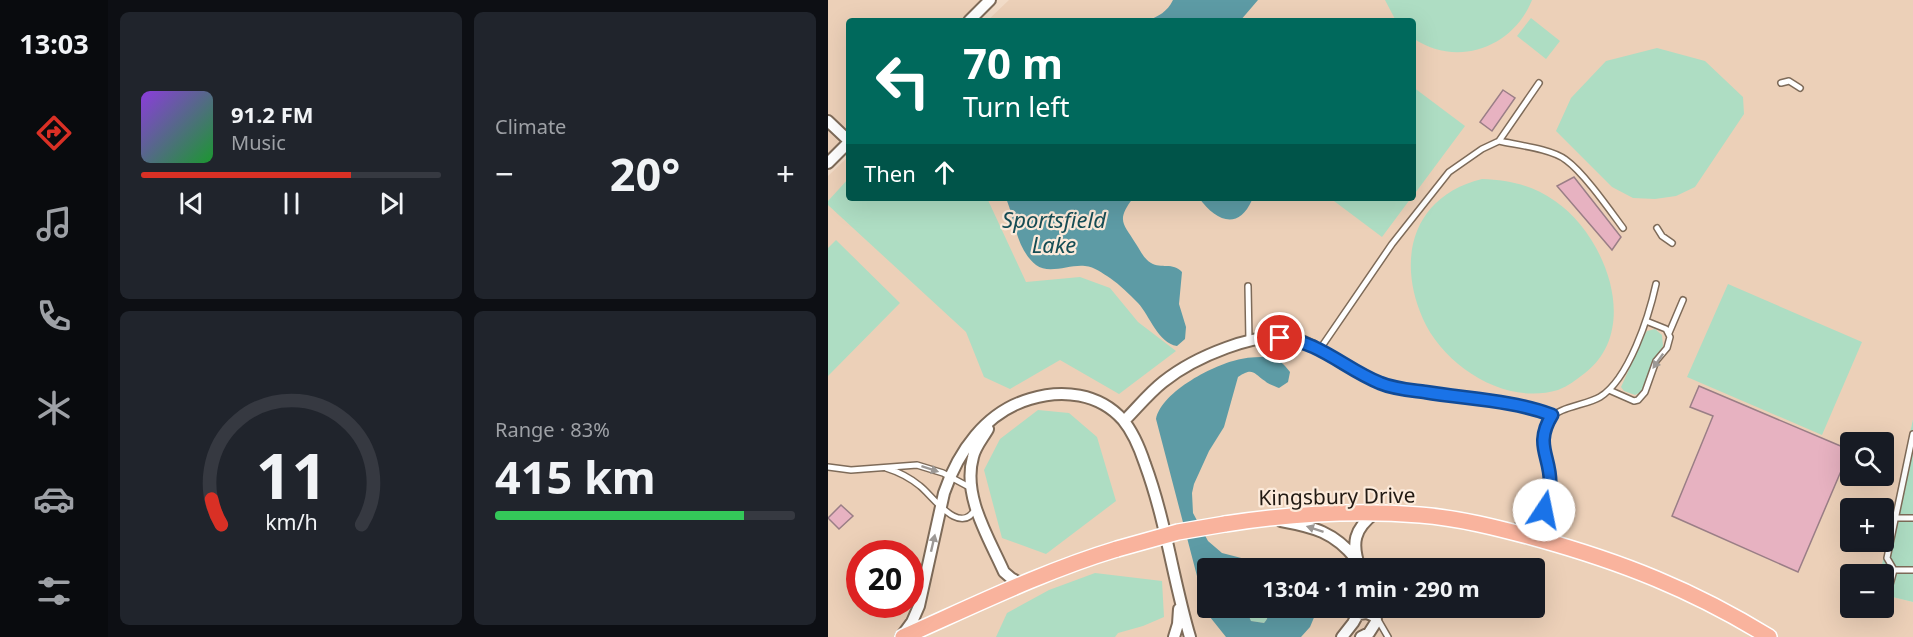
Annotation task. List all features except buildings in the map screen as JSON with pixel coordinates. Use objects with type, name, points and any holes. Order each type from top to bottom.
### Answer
[{"type":"main road","name":"Kingsbury Drive","points":[[902,637],[1091,557],[1178,532],[1264,518],[1376,513],[1421,515],[1485,526],[1616,562],[1727,612],[1769,637]]},
{"type":"street","points":[[972,18],[990,0]]},
{"type":"street","points":[[828,121],[846,138]]},
{"type":"street","points":[[828,163],[846,144]]},
{"type":"street","points":[[1124,421],[1147,397],[1177,372],[1215,353],[1249,341],[1280,338],[1295,339],[1317,348]]},
{"type":"street","points":[[902,637],[919,606],[950,477],[964,451],[987,421],[1007,409],[1029,399],[1062,393],[1090,398],[1105,405],[1124,421],[1139,447],[1159,505],[1172,556],[1179,600],[1190,637]]},
{"type":"street","points":[[1007,409],[990,427],[974,454],[970,474],[971,488],[976,507],[1004,572],[1023,585]]},
{"type":"street","points":[[1358,558],[1356,538],[1358,530],[1363,522],[1376,513]]},
{"type":"street","points":[[1264,518],[1314,528],[1327,533],[1349,549],[1354,558]]},
{"type":"street","points":[[1174,637],[1178,624],[1179,600]]},
{"type":"street","points":[[1342,637],[1355,618]]},
{"type":"street","points":[[1361,618],[1369,636]]},
{"type":"street","points":[[1369,636],[1376,618]]},
{"type":"lane","points":[[1781,83],[1789,81],[1800,88]]},
{"type":"lane","points":[[1539,83],[1499,141],[1482,149],[1449,172],[1392,244],[1317,348],[1381,384],[1532,408],[1552,415]]},
{"type":"lane","points":[[1499,141],[1542,150],[1566,159],[1623,228]]},
{"type":"lane","points":[[1657,228],[1662,236],[1672,243]]},
{"type":"lane","points":[[1552,543],[1545,528],[1551,503],[1543,441],[1546,425],[1552,415],[1600,397],[1617,381],[1646,321],[1656,284]]},
{"type":"lane","points":[[1248,286],[1249,341]]},
{"type":"lane","points":[[1609,390],[1634,400],[1638,400],[1645,392],[1656,361],[1670,342],[1669,333],[1683,300]]},
{"type":"lane","points":[[1646,321],[1661,326],[1669,333]]},
{"type":"lane","points":[[1890,564],[1887,558],[1913,434]]},
{"type":"lane","points":[[828,467],[851,470],[918,465],[971,488]]},
{"type":"lane","points":[[885,467],[904,474],[917,483],[941,509],[950,515],[967,517],[976,507]]},
{"type":"lane","points":[[1485,526],[1502,524],[1526,528],[1535,526],[1541,519],[1550,487]]},
{"type":"lane","points":[[1895,518],[1913,518]]},
{"type":"lane","points":[[1894,570],[1913,570]]},
{"type":"lane","points":[[1378,618],[1388,637]]},
{"type":"shaded area","points":[[828,0],[985,0],[967,18],[846,18],[846,139],[828,156]]},
{"type":"shaded area","points":[[1009,0],[1913,0],[1913,419],[1894,508],[1894,498],[1840,498],[1840,552],[1885,552],[1882,564],[1840,564],[1840,618],[1894,618],[1894,597],[1913,602],[1913,637],[828,637],[828,176],[846,159],[846,201],[1416,201],[1416,18],[990,18]]},
{"type":"green space","points":[[1385,0],[1532,0],[1523,17],[1497,41],[1465,52],[1430,47],[1416,40],[1416,18],[1394,18]]},
{"type":"green space","points":[[1531,18],[1560,41],[1546,59],[1517,36]]},
{"type":"green space","points":[[1657,48],[1705,61],[1743,97],[1744,114],[1695,187],[1676,196],[1655,199],[1633,198],[1612,187],[1556,131],[1571,98],[1606,61]]},
{"type":"green space","points":[[1416,89],[1465,126],[1416,192]]},
{"type":"green space","points":[[1482,179],[1520,184],[1555,201],[1573,216],[1589,236],[1610,283],[1614,308],[1611,332],[1602,354],[1585,373],[1558,390],[1538,393],[1518,392],[1498,387],[1478,378],[1446,352],[1423,319],[1415,296],[1411,274],[1416,232],[1426,215],[1440,199],[1459,187]]},
{"type":"green space","points":[[846,181],[846,201],[988,201],[1026,282],[1080,277],[1110,288],[1138,322],[1176,351],[1119,394],[1060,360],[1010,389],[984,377],[966,332],[828,205],[828,201]]},
{"type":"green space","points":[[1334,201],[1409,201],[1382,237]]},
{"type":"green space","points":[[836,240],[900,303],[828,376],[828,248]]},
{"type":"green space","points":[[1728,284],[1862,342],[1822,435],[1687,377]]},
{"type":"green space","points":[[1655,329],[1662,335],[1663,346],[1650,368],[1643,391],[1635,395],[1624,391],[1621,387],[1644,336],[1647,331]]},
{"type":"green space","points":[[1038,410],[1069,413],[1097,437],[1116,501],[1046,554],[1002,538],[984,470],[1000,439]]},
{"type":"green space","points":[[1913,419],[1913,602],[1894,597],[1894,564],[1882,564],[1885,552],[1894,552],[1894,508]]},
{"type":"green space","points":[[1095,573],[1162,581],[1164,617],[1118,633],[1115,637],[996,637],[1007,613],[1049,590]]},
{"type":"green space","points":[[1250,618],[1267,618],[1264,623],[1251,621]]},
{"type":"water","points":[[1173,0],[1258,0],[1243,18],[1153,18],[1168,8]]},
{"type":"water","name":"Sportsfield Lake","points":[[1007,201],[1131,201],[1124,212],[1123,222],[1142,254],[1151,263],[1175,267],[1182,272],[1179,304],[1186,327],[1185,339],[1177,346],[1170,344],[1159,335],[1138,303],[1110,278],[1095,269],[1079,266],[1041,268],[1029,258],[1020,243]]},
{"type":"water","points":[[1202,201],[1251,201],[1246,210],[1234,219],[1220,217]]},
{"type":"water","points":[[1251,357],[1269,357],[1281,362],[1290,372],[1288,382],[1279,388],[1253,372],[1247,372],[1238,377],[1224,427],[1209,451],[1192,493],[1193,513],[1208,541],[1222,553],[1241,558],[1197,558],[1197,576],[1156,419],[1168,399],[1191,380],[1230,362]]},
{"type":"water","points":[[1211,618],[1250,618],[1251,621],[1264,623],[1267,618],[1314,618],[1310,627],[1301,637],[1226,637]]},
{"type":"route","points":[[1280,338],[1295,339],[1320,349],[1381,384],[1532,408],[1552,415],[1546,425],[1543,441],[1550,487],[1544,510]]}]
